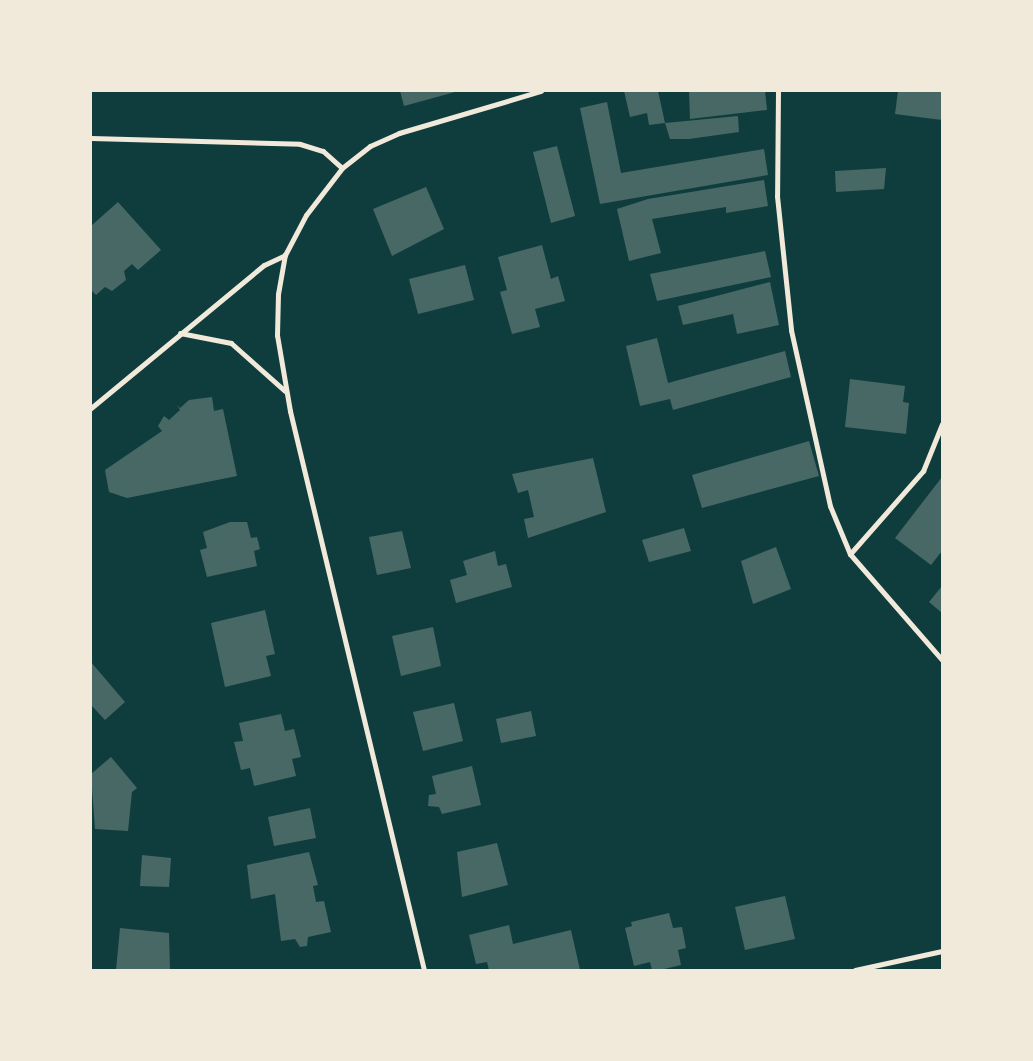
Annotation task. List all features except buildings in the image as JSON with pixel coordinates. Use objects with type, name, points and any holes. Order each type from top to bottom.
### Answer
[{"type":"street","points":[[424,970],[286,392],[277,335],[286,256],[306,215],[342,168],[370,146],[399,133],[541,91]]},
{"type":"street","points":[[778,91],[777,196],[791,330],[830,506],[850,554],[942,660]]},
{"type":"street","points":[[91,138],[300,144],[323,151],[342,168]]},
{"type":"street","points":[[91,408],[264,264],[286,256]]},
{"type":"street","points":[[180,333],[231,344],[286,392]]},
{"type":"street","points":[[850,554],[923,471],[942,424]]},
{"type":"street","points":[[855,970],[942,951]]}]
